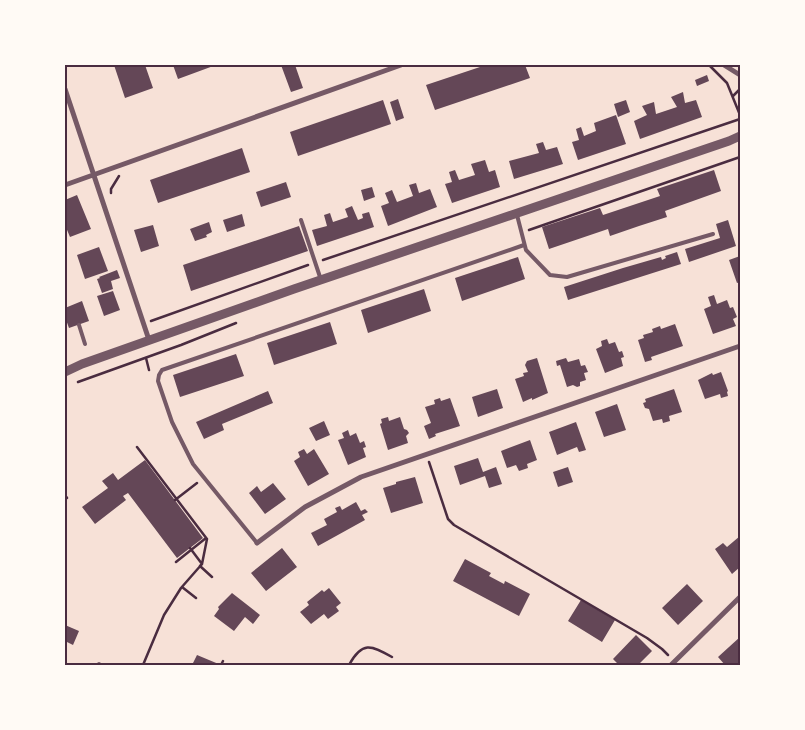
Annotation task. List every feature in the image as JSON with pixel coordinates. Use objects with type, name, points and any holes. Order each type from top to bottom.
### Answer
[{"type":"street","points":[[65,185],[401,65]]},
{"type":"street","points":[[724,65],[740,75]]},
{"type":"street","points":[[65,89],[149,340]]},
{"type":"street","points":[[65,372],[149,340],[740,136]]},
{"type":"street","points":[[257,543],[306,507],[361,476],[740,346]]},
{"type":"street","points":[[672,665],[740,597]]},
{"type":"lane","points":[[516,212],[526,250],[550,275],[567,277],[712,234]]},
{"type":"lane","points":[[301,220],[322,280]]},
{"type":"lane","points":[[257,543],[193,464],[172,422],[158,381],[162,370],[524,245]]},
{"type":"lane","points":[[78,325],[85,344]]},
{"type":"path","points":[[144,323],[740,117],[727,83],[709,65]]},
{"type":"path","points":[[733,96],[740,90]]},
{"type":"path","points":[[522,232],[740,157]]},
{"type":"path","points":[[110,195],[118,176]]},
{"type":"path","points":[[78,382],[181,346],[240,321]]},
{"type":"path","points":[[146,358],[149,370]]},
{"type":"path","points":[[137,447],[206,538],[201,565],[182,587],[163,616],[144,665]]},
{"type":"path","points":[[428,460],[448,519],[454,525],[648,638],[662,648],[668,656]]},
{"type":"path","points":[[176,499],[198,482]]},
{"type":"path","points":[[176,562],[206,538]]},
{"type":"path","points":[[190,549],[212,577]]},
{"type":"path","points":[[182,587],[196,598]]},
{"type":"path","points":[[349,665],[355,655],[364,647],[374,647],[392,657]]},
{"type":"path","points":[[221,665],[223,661]]},
{"type":"building","points":[[114,65],[145,65],[153,88],[125,98]]},
{"type":"building","points":[[173,65],[216,65],[178,79]]},
{"type":"building","points":[[281,65],[295,65],[303,88],[291,92]]},
{"type":"building","points":[[486,65],[525,65],[530,78],[435,110],[426,85]]},
{"type":"building","points":[[707,75],[709,81],[697,86],[695,80]]},
{"type":"building","points":[[683,92],[685,103],[696,100],[702,117],[640,139],[634,121],[647,115],[642,106],[654,102],[656,114],[677,107],[671,97]]},
{"type":"building","points":[[398,99],[404,118],[396,121],[390,102]]},
{"type":"building","points":[[383,100],[391,124],[298,156],[290,132]]},
{"type":"building","points":[[626,100],[630,112],[618,117],[614,104]]},
{"type":"building","points":[[616,115],[626,144],[578,160],[572,142],[579,140],[576,129],[581,127],[584,136],[596,131],[594,123]]},
{"type":"building","points":[[543,142],[546,150],[557,147],[563,164],[514,179],[509,161],[539,153],[536,144]]},
{"type":"building","points":[[242,148],[250,172],[158,203],[150,180]]},
{"type":"building","points":[[485,160],[489,172],[495,170],[500,187],[452,203],[445,184],[452,182],[449,172],[455,170],[459,180],[475,175],[471,164]]},
{"type":"building","points":[[714,170],[721,191],[665,211],[667,217],[610,236],[608,229],[549,249],[542,227],[600,208],[603,215],[660,196],[657,189]]},
{"type":"building","points":[[286,182],[291,197],[261,207],[256,192]]},
{"type":"building","points":[[416,183],[419,193],[430,189],[437,207],[388,226],[381,206],[389,203],[385,193],[392,190],[397,202],[413,196],[409,185]]},
{"type":"building","points":[[372,187],[375,197],[364,201],[361,190]]},
{"type":"building","points":[[77,195],[91,229],[70,237],[65,225],[65,200]]},
{"type":"building","points":[[352,206],[358,220],[363,218],[362,214],[369,212],[374,227],[317,246],[312,230],[327,226],[324,215],[330,213],[333,222],[348,217],[345,209]]},
{"type":"building","points":[[242,214],[245,226],[227,232],[223,220]]},
{"type":"building","points":[[728,220],[736,246],[689,262],[685,249],[720,238],[716,224]]},
{"type":"building","points":[[209,222],[212,232],[206,235],[207,237],[195,241],[190,229]]},
{"type":"building","points":[[153,225],[159,246],[141,252],[134,230]]},
{"type":"building","points":[[299,226],[308,251],[191,291],[183,265]]},
{"type":"building","points":[[99,247],[108,271],[85,279],[77,255]]},
{"type":"building","points":[[677,252],[681,264],[568,300],[564,287],[661,257],[662,260],[666,258],[665,256]]},
{"type":"building","points":[[740,256],[740,282],[737,283],[729,260]]},
{"type":"building","points":[[518,257],[525,279],[462,301],[455,278]]},
{"type":"building","points":[[117,270],[120,278],[111,281],[113,289],[102,293],[97,279]]},
{"type":"building","points":[[424,289],[431,311],[368,333],[361,310]]},
{"type":"building","points":[[113,291],[120,310],[104,316],[97,296]]},
{"type":"building","points":[[714,295],[717,304],[727,300],[730,308],[733,307],[737,317],[733,319],[736,326],[713,334],[704,309],[711,306],[708,297]]},
{"type":"building","points":[[82,301],[89,321],[69,328],[65,317],[65,308]]},
{"type":"building","points":[[330,322],[337,344],[274,365],[267,343]]},
{"type":"building","points":[[675,324],[683,346],[651,357],[652,360],[645,362],[638,340],[644,338],[643,335],[653,332],[652,329],[660,326],[661,329]]},
{"type":"building","points":[[607,339],[609,344],[615,342],[619,352],[622,351],[624,357],[621,358],[623,366],[605,373],[596,349],[602,346],[601,341]]},
{"type":"building","points":[[236,354],[244,376],[180,397],[173,375]]},
{"type":"building","points":[[537,358],[548,393],[523,402],[515,379],[524,376],[523,373],[528,372],[525,365],[527,361]]},
{"type":"building","points":[[566,358],[568,362],[579,359],[581,366],[585,365],[588,372],[584,373],[586,380],[580,382],[580,386],[573,385],[567,387],[560,365],[557,366],[556,361]]},
{"type":"building","points":[[721,372],[728,396],[721,398],[720,394],[705,399],[698,380],[712,373],[713,375]]},
{"type":"building","points":[[497,389],[503,408],[478,417],[472,397]]},
{"type":"building","points":[[674,389],[682,412],[669,416],[670,421],[663,423],[662,419],[653,421],[649,409],[645,408],[643,403],[646,402],[645,399]]},
{"type":"building","points":[[268,391],[273,403],[222,424],[224,430],[204,439],[196,422]]},
{"type":"building","points":[[440,398],[441,401],[450,398],[460,426],[435,434],[436,436],[429,439],[424,426],[431,423],[425,407],[435,404],[434,400]]},
{"type":"building","points":[[617,404],[626,430],[604,437],[595,412]]},
{"type":"building","points":[[388,417],[389,421],[400,417],[404,429],[409,433],[406,436],[408,443],[388,450],[380,424],[382,423],[381,419]]},
{"type":"building","points":[[324,421],[330,435],[316,441],[309,428]]},
{"type":"building","points":[[576,422],[586,450],[579,452],[577,447],[557,455],[549,432]]},
{"type":"building","points":[[348,430],[350,436],[356,433],[360,443],[364,441],[366,447],[363,448],[366,457],[348,465],[338,440],[344,438],[342,433]]},
{"type":"building","points":[[530,440],[537,460],[527,464],[528,468],[519,471],[516,465],[507,468],[501,451]]},
{"type":"building","points":[[304,449],[307,454],[314,449],[329,474],[308,486],[294,461],[300,457],[298,452]]},
{"type":"building","points":[[478,458],[483,472],[496,467],[502,484],[489,488],[485,476],[460,485],[454,466]]},
{"type":"building","points":[[145,460],[203,538],[177,558],[128,493],[123,496],[126,500],[95,524],[82,507],[108,488],[102,481],[113,473],[118,480]]},
{"type":"building","points":[[568,467],[573,482],[558,487],[553,472]]},
{"type":"building","points":[[415,477],[423,503],[391,513],[383,488]]},
{"type":"building","points":[[273,483],[286,499],[265,514],[249,493],[257,486],[261,492]]},
{"type":"building","points":[[356,502],[361,511],[365,509],[368,512],[362,515],[365,520],[318,546],[311,533],[327,525],[324,519],[337,512],[335,508],[340,506],[342,510]]},
{"type":"building","points":[[740,536],[740,567],[732,574],[715,549],[723,543],[727,547]]},
{"type":"building","points":[[282,548],[297,567],[266,591],[251,573]]},
{"type":"building","points":[[465,559],[491,573],[489,576],[504,584],[505,581],[530,594],[519,616],[453,581]]},
{"type":"building","points":[[687,584],[703,601],[678,625],[662,608]]},
{"type":"building","points":[[329,588],[341,603],[336,607],[339,611],[328,619],[324,614],[311,624],[300,612],[309,605],[307,602],[322,590],[324,592]]},
{"type":"building","points":[[232,593],[260,615],[253,624],[245,617],[234,631],[214,616],[219,609],[218,607]]},
{"type":"building","points":[[581,600],[615,620],[602,642],[568,621]]},
{"type":"building","points":[[65,625],[79,631],[73,645],[65,641]]},
{"type":"building","points":[[636,635],[652,651],[638,665],[619,665],[613,659]]},
{"type":"building","points":[[740,637],[740,665],[725,665],[718,657]]},
{"type":"building","points":[[197,655],[221,665],[192,665]]}]
